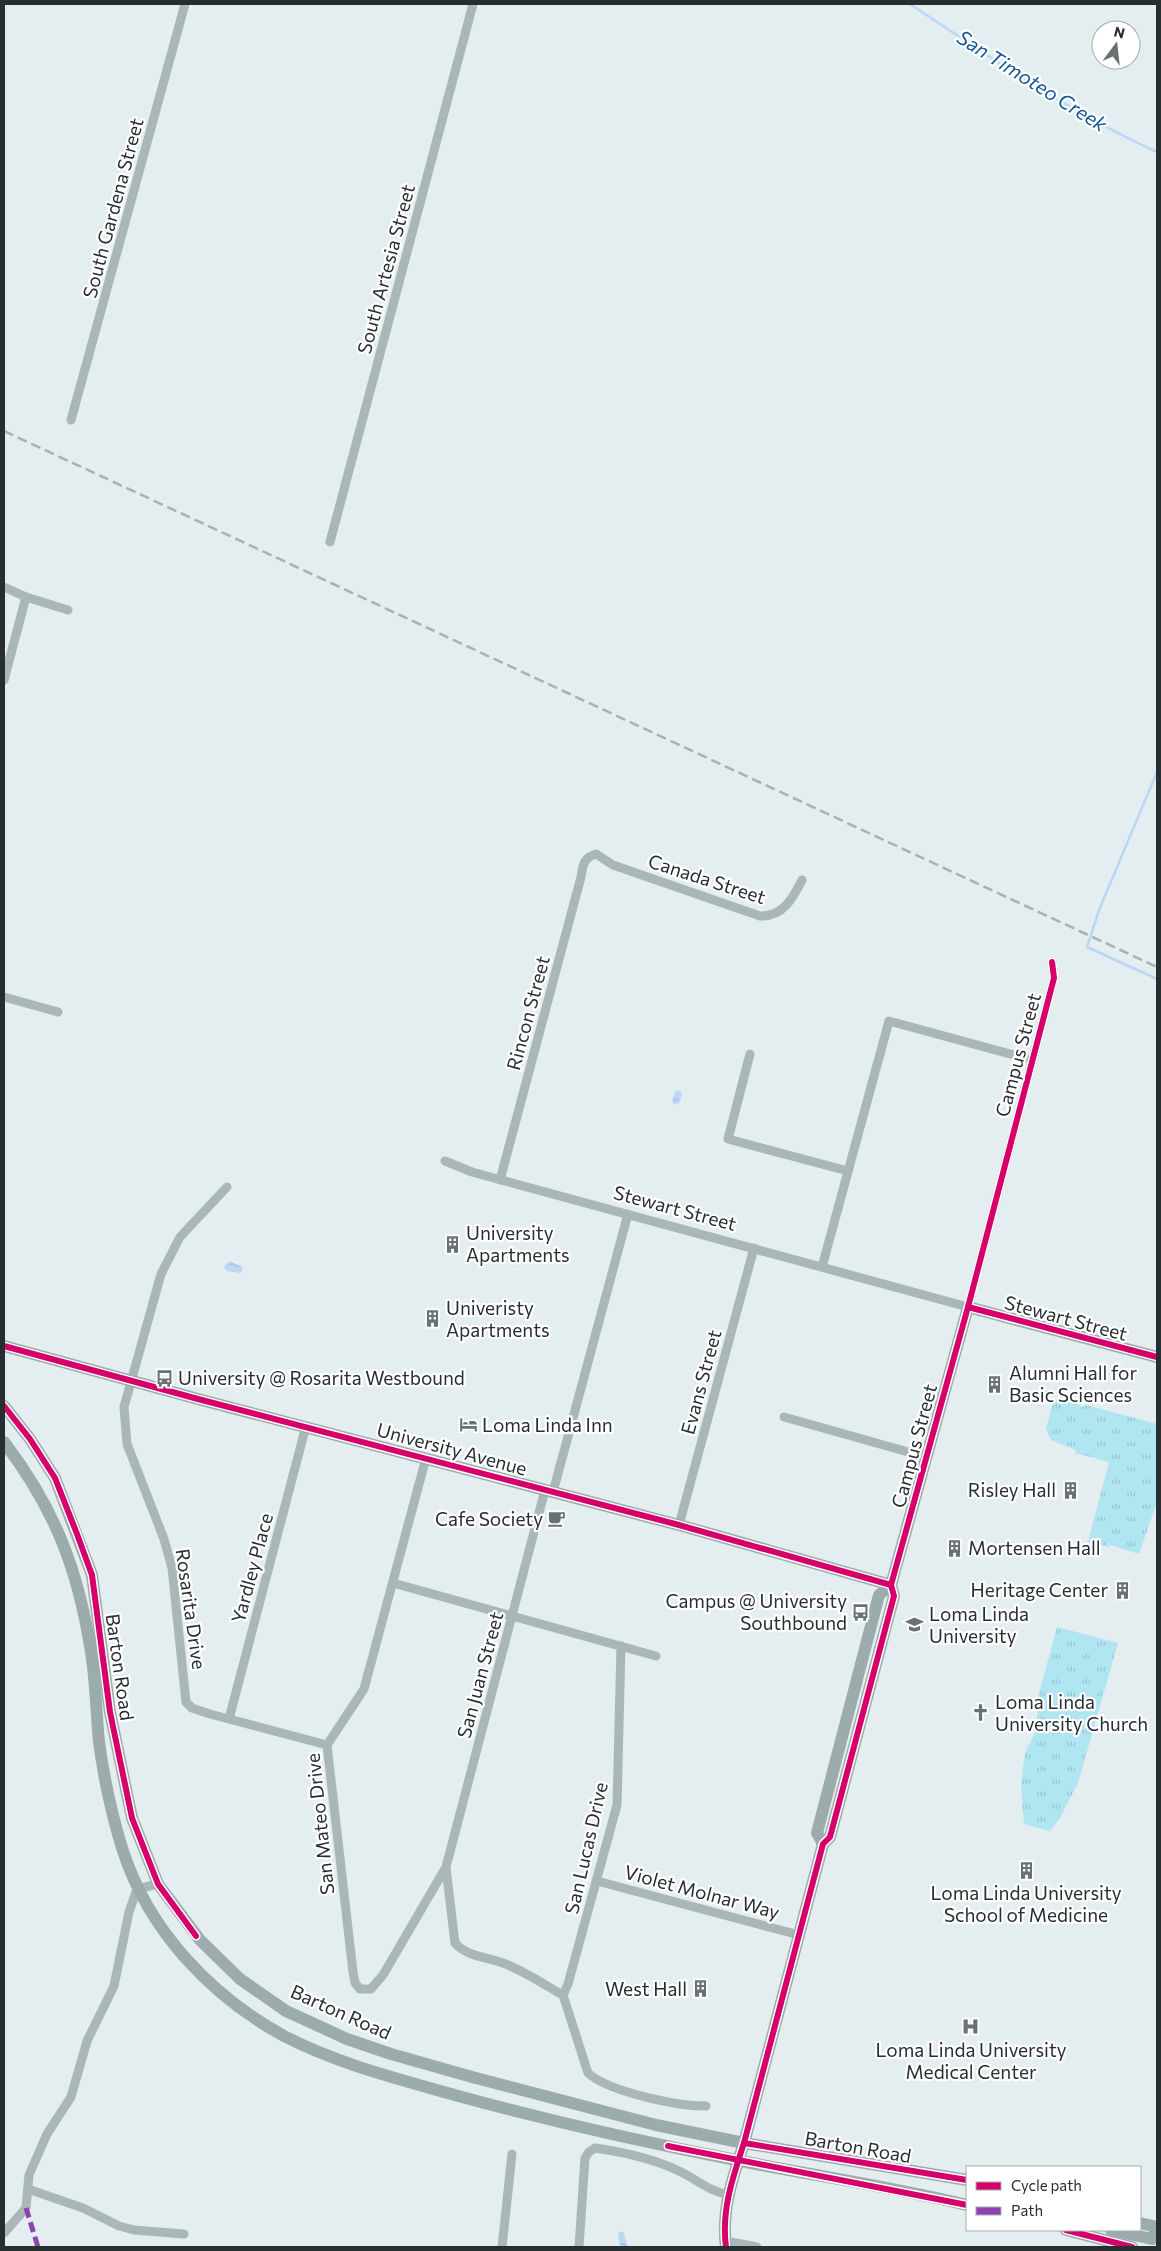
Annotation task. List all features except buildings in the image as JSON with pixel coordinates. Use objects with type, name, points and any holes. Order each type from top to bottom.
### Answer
[{"type":"main road","name":"Stewart Street","points":[[968,1307],[1157,1357]]},
{"type":"main road","name":"Campus Street","points":[[744,2143],[823,1844],[817,1833],[879,1595],[891,1585],[968,1307]]},
{"type":"main road","name":"University Avenue","points":[[4,1346],[680,1525],[891,1585]]},
{"type":"main road","name":"Barton Road","points":[[4,1406],[30,1439],[55,1478],[92,1575],[110,1712],[130,1808],[158,1884],[200,1940],[240,1979],[286,2011],[347,2039],[391,2054],[656,2125],[744,2143],[966,2180]]},
{"type":"main road","name":"Barton Road","points":[[4,1442],[43,1499],[66,1548],[79,1589],[92,1654],[100,1744],[114,1824],[136,1889],[163,1931],[190,1964],[235,2004],[284,2036],[344,2063],[418,2085],[574,2126],[738,2161],[966,2205]]},
{"type":"main road","points":[[726,2244],[728,2196],[733,2172],[744,2143]]},
{"type":"main road","points":[[1116,2231],[1152,2239],[1157,2227],[1141,2223]]},
{"type":"main road","points":[[1070,2231],[1132,2247]]},
{"type":"street","name":"South Gardena Street","points":[[71,420],[185,4]]},
{"type":"street","name":"South Artesia Street","points":[[330,542],[473,4]]},
{"type":"street","points":[[4,587],[26,597],[68,610]]},
{"type":"street","points":[[4,680],[26,597]]},
{"type":"street","name":"Canada Street","points":[[588,856],[596,854],[613,865],[760,916],[769,916],[784,908],[802,880]]},
{"type":"street","name":"Rincon Street","points":[[500,1180],[581,877],[583,862],[588,856]]},
{"type":"street","name":"Campus Street","points":[[968,1307],[1054,978],[1052,962]]},
{"type":"street","points":[[4,998],[58,1012]]},
{"type":"street","points":[[822,1267],[888,1021],[1032,1060]]},
{"type":"street","points":[[750,1054],[728,1139],[848,1171]]},
{"type":"street","name":"Stewart Street","points":[[445,1162],[500,1180],[968,1307]]},
{"type":"street","points":[[131,1380],[161,1274],[180,1237],[227,1187]]},
{"type":"street","name":"San Juan Street","points":[[365,1990],[371,1989],[383,1975],[446,1867],[512,1616],[628,1214]]},
{"type":"street","name":"Evans Street","points":[[680,1525],[754,1248]]},
{"type":"street","name":"Rosarita Drive","points":[[131,1380],[124,1407],[127,1444],[164,1538],[172,1568],[186,1702],[194,1709],[327,1745]]},
{"type":"street","points":[[784,1417],[926,1457]]},
{"type":"street","name":"Yardley Place","points":[[229,1719],[306,1426]]},
{"type":"street","name":"San Mateo Drive","points":[[365,1990],[360,1989],[355,1983],[353,1972],[327,1745],[364,1689],[426,1458]]},
{"type":"street","points":[[393,1583],[656,1656]]},
{"type":"street","name":"San Lucas Drive","points":[[563,1995],[568,1984],[618,1805],[620,1785],[621,1646]]},
{"type":"street","name":"San Juan Street","points":[[446,1867],[454,1943],[482,1958],[506,1964],[563,1995]]},
{"type":"street","name":"Violet Molnar Way","points":[[597,1881],[799,1935]]},
{"type":"street","points":[[4,2233],[26,2208],[29,2175],[46,2134],[71,2097],[87,2041],[114,1986],[129,1912],[136,1889],[158,1884]]},
{"type":"street","points":[[563,1995],[588,2073],[596,2080],[684,2106],[706,2106]]},
{"type":"street","points":[[579,2247],[584,2170],[588,2152],[595,2148],[665,2165],[681,2172],[708,2190],[728,2196]]},
{"type":"street","points":[[502,2247],[512,2154]]},
{"type":"street","points":[[28,2189],[84,2208],[120,2226],[134,2230],[184,2234]]},
{"type":"street","points":[[726,2244],[757,2247]]},
{"type":"green space","points":[[1058,1398],[1075,1402],[1082,1407],[1086,1405],[1157,1424],[1157,1502],[1139,1554],[1110,1545],[1109,1547],[1088,1542],[1109,1462],[1075,1453],[1076,1450],[1051,1440],[1046,1429],[1054,1400]]},
{"type":"green space","points":[[1057,1627],[1118,1643],[1078,1783],[1060,1818],[1050,1831],[1024,1824],[1021,1785],[1025,1753],[1037,1728],[1038,1697]]},
{"type":"water","points":[[678,1090],[682,1093],[680,1102],[674,1105],[672,1101],[675,1092]]},
{"type":"water","points":[[229,1261],[243,1267],[241,1273],[227,1271],[224,1267]]},
{"type":"water","points":[[623,2231],[628,2247],[620,2247],[618,2233]]},
{"type":"waterway","name":"San Timoteo Creek","points":[[910,4],[1061,102],[1157,152]]},
{"type":"waterway","points":[[1157,772],[1099,910],[1087,947],[1157,979]]},
{"type":"railway","points":[[4,431],[1157,967]]},
{"type":"marked path","points":[[26,2208],[38,2247]]},
{"type":"cycle path","points":[[726,2247],[725,2220],[732,2181],[744,2143],[823,1844],[830,1837],[894,1596],[891,1585],[968,1307],[1054,978],[1052,962]]},
{"type":"cycle path","points":[[968,1307],[1157,1357]]},
{"type":"cycle path","points":[[4,1346],[198,1399],[679,1525],[891,1585]]},
{"type":"cycle path","points":[[4,1406],[30,1439],[55,1478],[92,1575],[110,1712],[132,1818],[158,1884],[196,1936]]},
{"type":"cycle path","points":[[744,2143],[966,2180]]},
{"type":"cycle path","points":[[668,2146],[966,2205]]},
{"type":"cycle path","points":[[1070,2231],[1132,2247]]},
{"type":"place","name":"University Apartments","points":[[452,1244]]},
{"type":"place","name":"Univeristy Apartments","points":[[432,1319]]},
{"type":"place","name":"University @ Rosarita Westbound","points":[[164,1378]]},
{"type":"place","name":"Alumni Hall for Basic Sciences","points":[[995,1384]]},
{"type":"place","name":"Loma Linda Inn","points":[[468,1425]]},
{"type":"place","name":"Risley Hall","points":[[1070,1490]]},
{"type":"place","name":"Cafe Society","points":[[557,1519]]},
{"type":"place","name":"Mortensen Hall","points":[[954,1548]]},
{"type":"place","name":"Heritage Center","points":[[1122,1590]]},
{"type":"place","name":"Campus @ University Southbound","points":[[861,1612]]},
{"type":"place","name":"Loma Linda University","points":[[915,1625]]},
{"type":"place","name":"Loma Linda University Church","points":[[981,1713]]},
{"type":"place","name":"Loma Linda University School of Medicine","points":[[1026,1870]]},
{"type":"place","name":"West Hall","points":[[701,1989]]},
{"type":"place","name":"Loma Linda University Medical Center","points":[[971,2027]]}]
